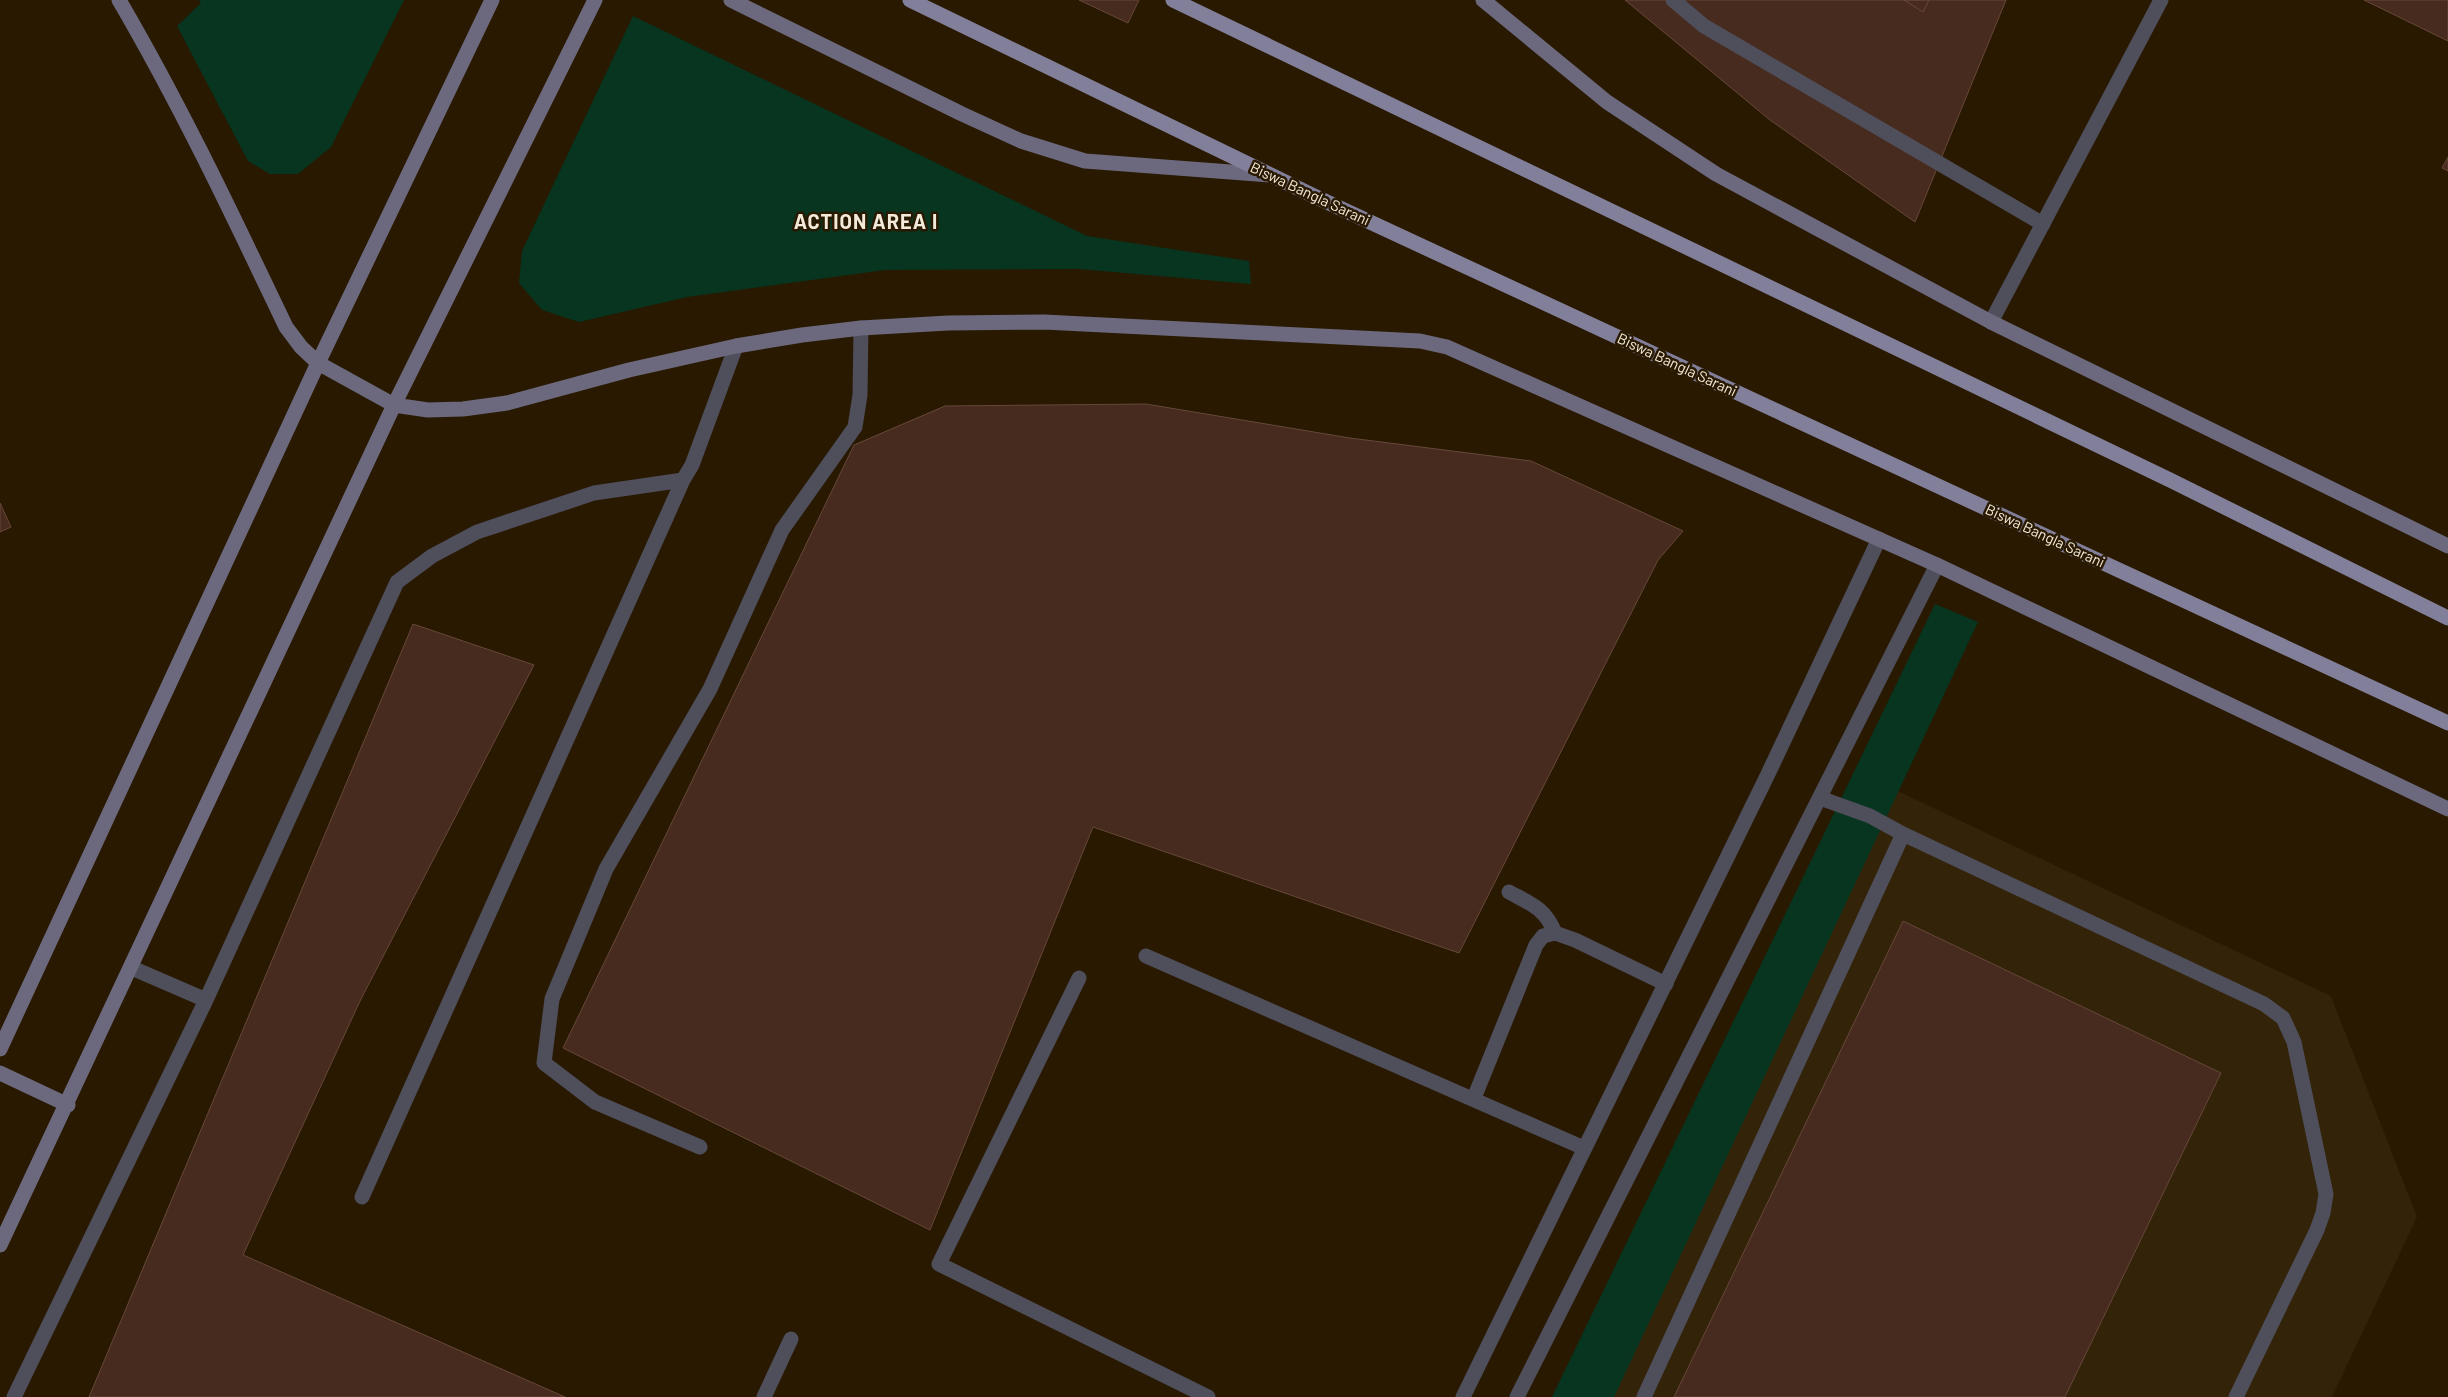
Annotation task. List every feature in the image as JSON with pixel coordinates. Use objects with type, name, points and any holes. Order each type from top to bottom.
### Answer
[{"type":"main road","name":"Biswa Bangla Sarani","points":[[910,0],[1270,175],[2448,723]]},
{"type":"main road","points":[[1173,0],[2170,480],[2448,618]]},
{"type":"street","points":[[119,0],[154,59],[286,326],[301,347],[318,363],[394,405],[428,410],[463,409],[507,402],[629,370],[736,346],[802,334],[861,328],[948,323],[1044,322],[1420,341],[1447,346],[1937,565],[2448,809]]},
{"type":"street","points":[[0,1049],[318,363],[492,0]]},
{"type":"street","points":[[0,1245],[68,1105],[394,405],[594,0]]},
{"type":"street","points":[[731,0],[962,114],[1021,141],[1086,161],[1270,175]]},
{"type":"street","points":[[1483,0],[1607,102],[1708,169],[1991,322],[2448,546]]},
{"type":"street","points":[[1673,0],[1704,26],[2043,224]]},
{"type":"street","points":[[1991,322],[2161,0]]},
{"type":"street","points":[[700,1147],[595,1102],[544,1063],[552,999],[606,870],[710,689],[782,530],[855,426],[860,396],[861,328]]},
{"type":"street","points":[[362,1198],[683,480],[692,465],[736,346]]},
{"type":"street","points":[[14,1397],[206,1000],[397,582],[432,556],[477,532],[594,493],[683,480]]},
{"type":"street","points":[[1463,1397],[1768,774],[1879,539]]},
{"type":"street","points":[[1518,1397],[1937,565]]},
{"type":"street","points":[[1820,798],[1870,816],[1903,834],[2264,1004],[2283,1018],[2294,1042],[2326,1194],[2324,1213],[2236,1397]]},
{"type":"street","points":[[1644,1397],[1903,834]]},
{"type":"street","points":[[1509,892],[1542,910],[1550,921],[1555,933]]},
{"type":"street","points":[[1474,1098],[1536,945],[1543,936],[1555,933],[1666,984]]},
{"type":"street","points":[[1146,956],[1474,1098],[1584,1148]]},
{"type":"street","points":[[132,968],[206,1000]]},
{"type":"street","points":[[1079,978],[940,1264],[1208,1397]]},
{"type":"street","points":[[0,1073],[68,1105]]},
{"type":"street","points":[[764,1397],[790,1339]]},
{"type":"shaded area","points":[[1866,776],[2331,996],[2417,1217],[2332,1397],[1577,1397]]},
{"type":"green space","points":[[199,0],[404,0],[331,147],[298,174],[270,174],[248,161],[177,26],[201,3]]},
{"type":"green space","points":[[633,16],[1087,236],[1249,261],[1251,284],[1079,269],[885,270],[687,297],[579,322],[542,310],[519,283],[522,251]]},
{"type":"green space","points":[[1935,604],[1978,622],[1614,1397],[1552,1397]]},
{"type":"building","points":[[1079,0],[1139,0],[1128,23]]},
{"type":"building","points":[[1625,0],[2006,0],[1915,222],[1770,120]]},
{"type":"building","points":[[1904,0],[1929,0],[1923,12]]},
{"type":"building","points":[[2364,0],[2448,0],[2448,41]]},
{"type":"building","points":[[2448,157],[2448,171],[2442,168]]},
{"type":"building","points":[[1146,404],[1350,438],[1531,461],[1683,531],[1658,560],[1459,953],[1093,827],[930,1230],[563,1048],[854,445],[945,406]]},
{"type":"building","points":[[0,503],[11,527],[0,532]]},
{"type":"building","points":[[413,624],[534,665],[360,1001],[243,1255],[565,1397],[89,1397]]},
{"type":"building","points":[[1903,921],[2221,1073],[2065,1397],[1674,1397]]},
{"type":"district","name":"ACTION AREA I","points":[[866,222]]}]
